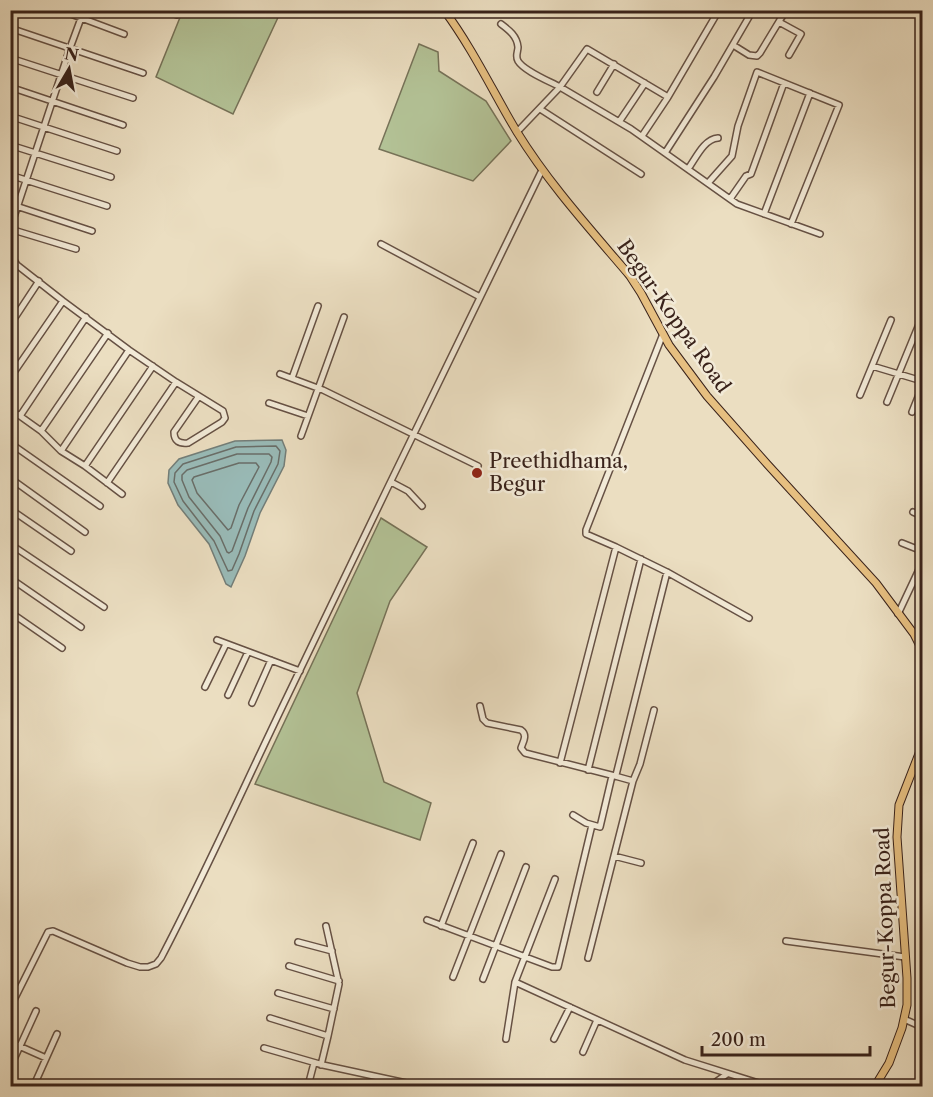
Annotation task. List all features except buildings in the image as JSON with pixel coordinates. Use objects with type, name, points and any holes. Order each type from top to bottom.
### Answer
[{"type":"main road","name":"Begur-Koppa Road","points":[[449,13],[517,132],[542,170],[630,276],[669,345],[707,396],[876,584],[914,634],[922,650]]},
{"type":"main road","name":"Begur-Koppa Road","points":[[875,1086],[889,1063],[902,1028],[907,1005],[897,837],[899,805],[922,746]]},
{"type":"street","points":[[60,10],[124,34]]},
{"type":"street","points":[[75,249],[10,229],[14,205],[36,154],[84,10]]},
{"type":"street","points":[[163,10],[177,15]]},
{"type":"street","points":[[642,136],[668,97],[719,10]]},
{"type":"street","points":[[665,153],[753,10]]},
{"type":"street","points":[[769,10],[801,34],[789,55]]},
{"type":"street","points":[[733,45],[749,55],[757,56],[786,10]]},
{"type":"street","points":[[501,24],[513,33],[517,40],[516,57],[519,63],[642,136],[737,204],[820,234]]},
{"type":"street","points":[[10,28],[143,73]]},
{"type":"street","points":[[517,132],[560,87],[587,49],[668,97]]},
{"type":"street","points":[[10,58],[133,98]]},
{"type":"street","points":[[597,92],[614,64]]},
{"type":"street","points":[[708,183],[732,156],[738,126],[757,72],[839,105],[792,224]]},
{"type":"street","points":[[619,122],[645,83]]},
{"type":"street","points":[[730,199],[746,176],[751,174],[784,83]]},
{"type":"street","points":[[10,87],[123,125]]},
{"type":"street","points":[[764,214],[810,93]]},
{"type":"street","points":[[540,109],[640,174]]},
{"type":"street","points":[[10,116],[117,151]]},
{"type":"street","points":[[688,169],[706,143],[713,138],[718,138]]},
{"type":"street","points":[[10,145],[111,177]]},
{"type":"street","points":[[10,1008],[50,931],[140,967],[148,968],[161,958],[208,866],[542,170]]},
{"type":"street","points":[[10,175],[107,206]]},
{"type":"street","points":[[14,205],[92,231]]},
{"type":"street","points":[[381,244],[480,297]]},
{"type":"street","points":[[10,254],[14,264],[129,350],[223,411],[225,417],[222,422],[188,443],[182,444],[174,437],[174,432],[199,396]]},
{"type":"street","points":[[10,274],[14,264]]},
{"type":"street","points":[[10,325],[39,282]]},
{"type":"street","points":[[10,378],[63,301]]},
{"type":"street","points":[[292,378],[318,306]]},
{"type":"street","points":[[20,416],[86,317]]},
{"type":"street","points":[[301,436],[344,317]]},
{"type":"street","points":[[887,402],[922,317]]},
{"type":"street","points":[[860,395],[891,321]]},
{"type":"street","points":[[41,430],[108,333]]},
{"type":"street","points":[[663,334],[586,530],[587,536],[616,547],[667,572],[749,618]]},
{"type":"street","points":[[61,451],[129,350]]},
{"type":"street","points":[[85,466],[153,366]]},
{"type":"street","points":[[872,366],[922,381]]},
{"type":"street","points":[[280,374],[318,388],[478,466]]},
{"type":"street","points":[[107,483],[176,382]]},
{"type":"street","points":[[912,412],[922,387]]},
{"type":"street","points":[[269,403],[308,417]]},
{"type":"street","points":[[10,422],[10,411],[41,430],[61,451],[122,494]]},
{"type":"street","points":[[10,443],[100,506]]},
{"type":"street","points":[[10,478],[86,532]]},
{"type":"street","points":[[391,482],[413,495],[422,506]]},
{"type":"street","points":[[10,509],[72,551]]},
{"type":"street","points":[[913,512],[922,516]]},
{"type":"street","points":[[902,543],[922,551]]},
{"type":"street","points":[[10,544],[104,607]]},
{"type":"street","points":[[560,763],[616,547]]},
{"type":"street","points":[[588,770],[641,559]]},
{"type":"street","points":[[898,614],[922,563]]},
{"type":"street","points":[[573,815],[586,824],[600,827],[667,572]]},
{"type":"street","points":[[10,578],[81,627]]},
{"type":"street","points":[[10,612],[62,648]]},
{"type":"street","points":[[217,640],[300,671]]},
{"type":"street","points":[[205,687],[226,644]]},
{"type":"street","points":[[228,695],[248,652]]},
{"type":"street","points":[[252,703],[271,660]]},
{"type":"street","points":[[480,706],[483,719],[487,723],[524,732],[521,748],[525,753],[633,781]]},
{"type":"street","points":[[588,958],[633,781],[640,764],[654,710]]},
{"type":"street","points":[[427,920],[552,967],[558,967],[592,825]]},
{"type":"street","points":[[441,926],[473,843]]},
{"type":"street","points":[[453,977],[501,854]]},
{"type":"street","points":[[614,856],[641,863]]},
{"type":"street","points":[[483,979],[526,867]]},
{"type":"street","points":[[506,1039],[515,982],[555,879]]},
{"type":"street","points":[[321,1065],[339,981],[326,926]]},
{"type":"street","points":[[786,941],[905,957]]},
{"type":"street","points":[[298,942],[332,951]]},
{"type":"street","points":[[289,966],[339,981]]},
{"type":"street","points":[[515,982],[686,1060],[754,1085],[768,1086]]},
{"type":"street","points":[[278,993],[334,1009]]},
{"type":"street","points":[[554,1039],[570,1007]]},
{"type":"street","points":[[10,1068],[36,1011]]},
{"type":"street","points":[[270,1018],[328,1036]]},
{"type":"street","points":[[904,1018],[922,1027]]},
{"type":"street","points":[[583,1052],[597,1020]]},
{"type":"street","points":[[35,1083],[57,1034]]},
{"type":"street","points":[[10,1042],[46,1058]]},
{"type":"street","points":[[264,1048],[321,1065],[420,1086]]},
{"type":"street","points":[[308,1086],[314,1063]]},
{"type":"street","points":[[710,1086],[727,1074]]},
{"type":"green space","points":[[183,10],[281,11],[233,114],[156,77]]},
{"type":"green space","points":[[419,44],[438,52],[439,71],[486,101],[511,141],[473,181],[379,149]]},
{"type":"green space","points":[[381,518],[427,547],[390,601],[357,693],[384,782],[431,803],[420,840],[255,784]]},
{"type":"water","points":[[282,440],[286,450],[284,466],[260,513],[231,587],[226,584],[209,544],[178,505],[168,483],[169,470],[179,459],[235,441]]},
{"type":"place","name":"Preethidhama, Begur","points":[[477,473]]}]
